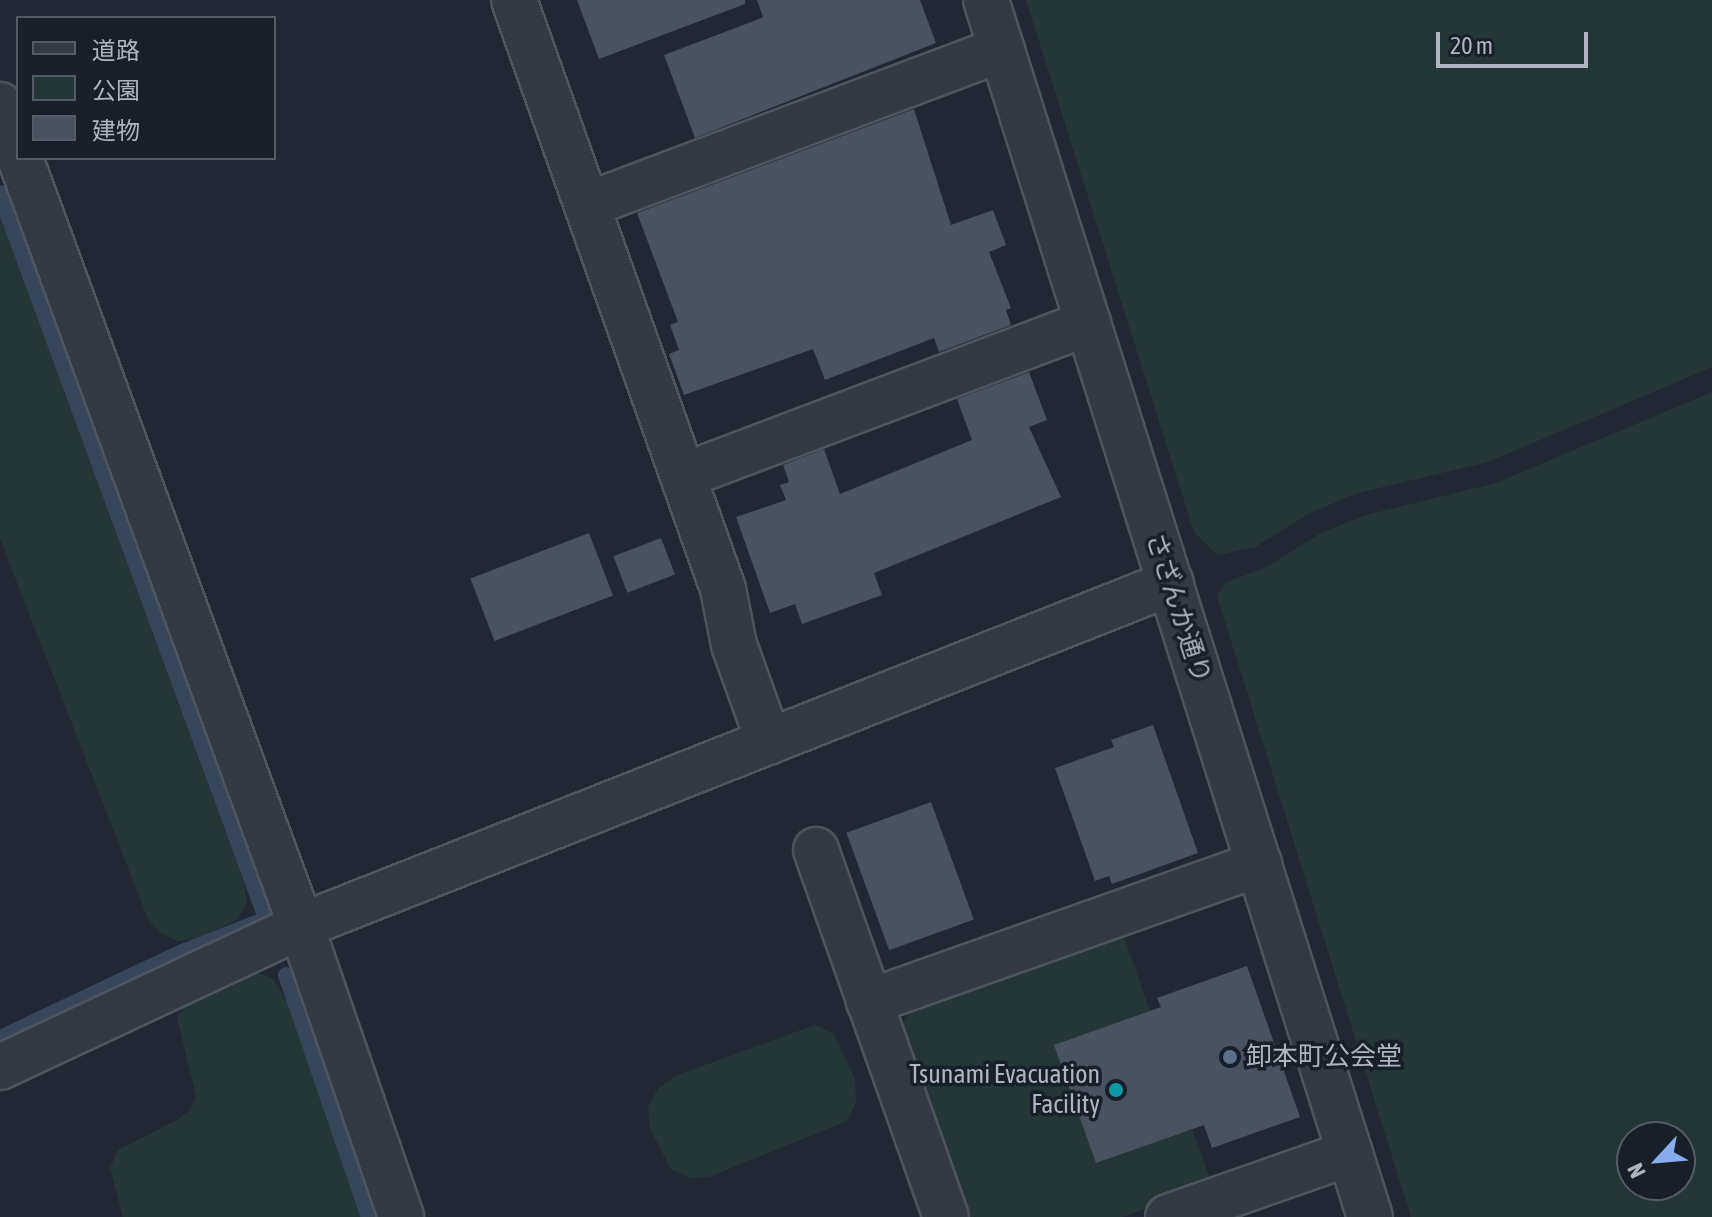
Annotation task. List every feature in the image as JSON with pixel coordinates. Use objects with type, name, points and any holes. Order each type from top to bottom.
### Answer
[{"type":"street","points":[[514,0],[683,476],[769,742]]},
{"type":"street","name":"さざんか通り","points":[[986,0],[1370,1217]]},
{"type":"street","points":[[587,205],[1002,49]]},
{"type":"street","points":[[0,105],[16,148]]},
{"type":"street","points":[[20,160],[301,926],[401,1217]]},
{"type":"street","points":[[683,476],[1088,323]]},
{"type":"street","points":[[0,1067],[301,926],[1171,583]]},
{"type":"street","points":[[816,850],[946,1217]]},
{"type":"street","points":[[869,1002],[1259,864]]},
{"type":"street","points":[[1168,1217],[1350,1153]]},
{"type":"green space","points":[[1026,0],[1712,0],[1712,367],[1488,462],[1358,493],[1310,513],[1255,547],[1217,555],[1194,532]]},
{"type":"green space","points":[[0,215],[244,882],[247,903],[238,919],[197,939],[177,941],[161,933],[148,919],[0,539]]},
{"type":"green space","points":[[1712,392],[1712,1217],[1411,1217],[1217,596],[1226,582],[1265,568],[1321,533],[1366,515],[1496,483]]},
{"type":"green space","points":[[1121,929],[1212,1185],[1122,1217],[970,1217],[902,1027],[914,1002]]},
{"type":"green space","points":[[254,971],[273,979],[287,1000],[361,1217],[123,1217],[110,1168],[118,1150],[177,1120],[190,1110],[196,1096],[177,1018],[187,1001]]},
{"type":"green space","points":[[815,1025],[833,1033],[855,1079],[856,1102],[847,1121],[709,1177],[691,1178],[671,1169],[650,1129],[648,1106],[658,1089],[675,1076]]},
{"type":"building","points":[[577,0],[745,0],[745,4],[599,59]]},
{"type":"building","points":[[757,0],[920,0],[936,43],[695,138],[664,55],[763,17]]},
{"type":"building","points":[[914,109],[951,225],[993,210],[1006,245],[989,252],[1011,308],[1006,310],[1011,325],[939,352],[934,338],[825,380],[813,349],[684,395],[669,354],[679,350],[670,325],[678,322],[637,213]]},
{"type":"building","points":[[1029,372],[1047,420],[1029,427],[1061,497],[874,573],[882,595],[802,624],[795,604],[770,613],[736,517],[786,500],[780,485],[789,482],[783,465],[824,449],[840,494],[972,440],[957,399]]},
{"type":"building","points":[[589,533],[613,596],[494,641],[470,579]]},
{"type":"building","points":[[661,538],[675,574],[627,593],[613,556]]},
{"type":"building","points":[[1153,725],[1198,853],[1112,884],[1109,876],[1095,881],[1055,768],[1114,747],[1111,740]]},
{"type":"building","points":[[931,802],[974,919],[889,950],[846,833]]},
{"type":"building","points":[[1247,966],[1300,1117],[1212,1148],[1204,1125],[1096,1163],[1054,1045],[1161,1007],[1157,998]]},
{"type":"waterway","points":[[0,193],[267,921]]},
{"type":"waterway","points":[[0,1038],[180,953],[272,917]]},
{"type":"waterway","points":[[286,975],[369,1217]]},
{"type":"place","name":"卸本町公会堂","points":[[1230,1057]]},
{"type":"place","name":"Tsunami Evacuation Facility","points":[[1116,1090]]}]
